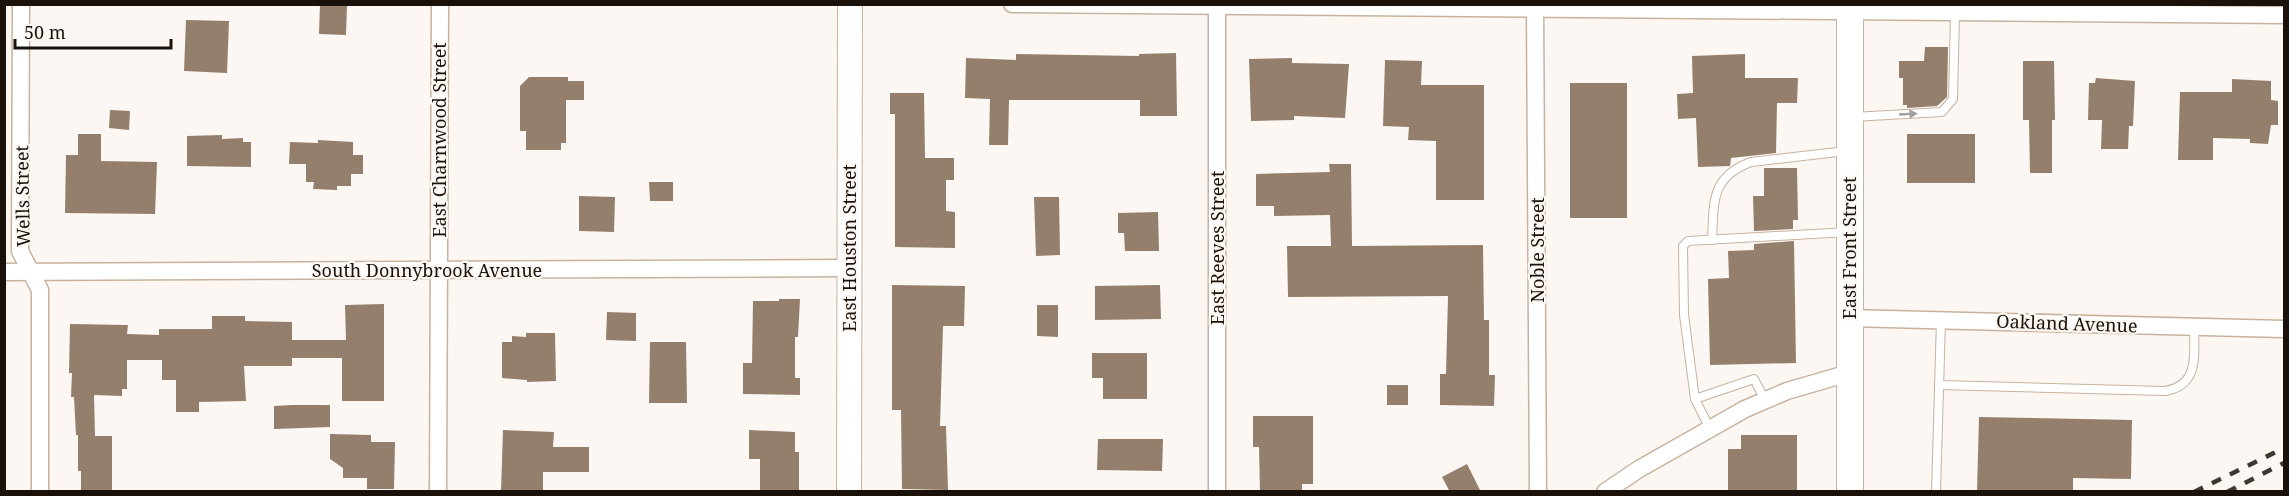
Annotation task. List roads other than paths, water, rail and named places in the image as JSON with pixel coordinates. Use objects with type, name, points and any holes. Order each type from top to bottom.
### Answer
[{"type":"main road","name":"East Front Street","points":[[1850,9],[1850,492]]},
{"type":"street","name":"Wells Street","points":[[21,4],[20,251],[40,290],[40,492]]},
{"type":"street","name":"East Charnwood Street","points":[[438,492],[440,4]]},
{"type":"street","name":"East Houston Street","points":[[849,492],[850,4]]},
{"type":"street","points":[[1012,4],[1850,9],[1955,13],[2284,15]]},
{"type":"street","name":"East Reeves Street","points":[[1217,5],[1217,492]]},
{"type":"street","name":"Noble Street","points":[[1535,8],[1538,492]]},
{"type":"street","name":"South Donnybrook Avenue","points":[[4,272],[849,267]]},
{"type":"street","name":"Oakland Avenue","points":[[1849,318],[2284,329]]},
{"type":"street","points":[[1605,492],[1745,409],[1787,391],[1849,374]]},
{"type":"lane","points":[[1849,117],[1942,112],[1953,99],[1955,13]]},
{"type":"lane","points":[[1712,240],[1714,195],[1726,177],[1739,166],[1751,162],[1849,151]]},
{"type":"lane","points":[[1710,429],[1695,399],[1684,315],[1683,246],[1688,241],[1849,231]]},
{"type":"lane","points":[[1936,492],[1941,319]]},
{"type":"lane","points":[[1939,385],[2165,391],[2176,389],[2185,384],[2191,375],[2194,327]]},
{"type":"lane","points":[[1695,399],[1754,379],[1765,400]]},
{"type":"railway","points":[[2194,492],[2284,448]]},
{"type":"railway","points":[[2227,492],[2284,463]]}]
